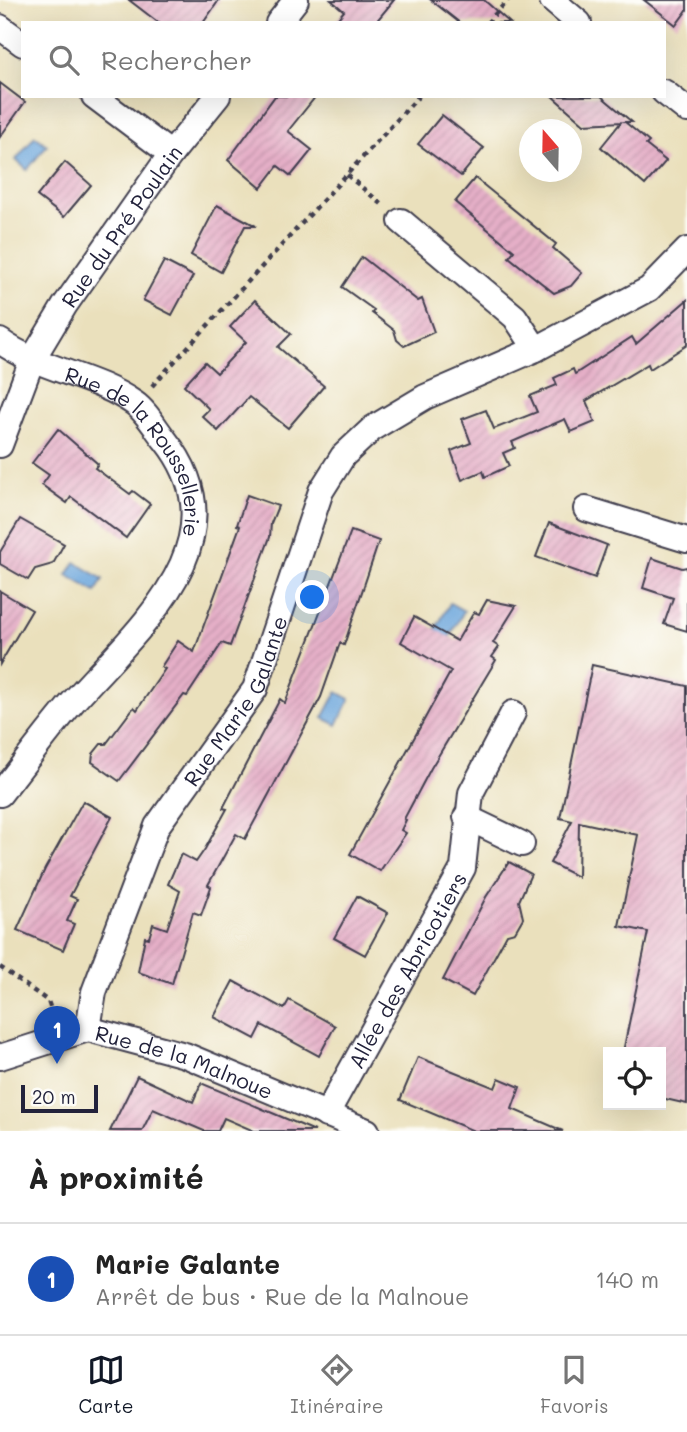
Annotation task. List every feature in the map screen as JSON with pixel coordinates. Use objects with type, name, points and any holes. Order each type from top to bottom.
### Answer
[{"type":"street","points":[[280,21],[296,0]]},
{"type":"street","points":[[552,0],[577,21]]},
{"type":"street","points":[[0,27],[21,43]]},
{"type":"street","points":[[666,94],[687,110]]},
{"type":"street","points":[[97,98],[171,154]]},
{"type":"street","name":"Rue du Pré Poulain","points":[[0,445],[32,360],[65,305],[171,154],[216,98]]},
{"type":"street","points":[[401,220],[515,317],[536,349]]},
{"type":"street","name":"Rue Marie Galante","points":[[89,1029],[93,992],[157,825],[255,690],[321,491],[343,456],[373,428],[425,397],[536,349],[649,289],[687,250]]},
{"type":"street","name":"Rue de la Roussellerie","points":[[0,341],[32,360],[136,404],[183,463],[194,506],[193,537],[178,574],[151,616],[71,705],[0,794]]},
{"type":"street","points":[[586,509],[687,540]]},
{"type":"street","name":"Allée des Abricotiers","points":[[326,1115],[463,867],[466,817],[471,793],[513,713]]},
{"type":"street","points":[[466,817],[522,844]]},
{"type":"street","name":"Rue de la Malnoue","points":[[0,1057],[37,1048],[89,1029],[185,1055],[367,1131]]},
{"type":"path","points":[[489,21],[508,0]]},
{"type":"path","points":[[136,404],[417,98]]},
{"type":"path","points":[[347,174],[401,220]]},
{"type":"path","points":[[0,967],[48,1001],[53,1012],[34,1030],[37,1048]]},
{"type":"water","points":[[35,136],[47,145],[27,170],[16,160]]},
{"type":"water","points":[[75,562],[103,579],[96,592],[67,575]]},
{"type":"water","points":[[450,603],[464,611],[449,638],[435,630]]},
{"type":"water","points":[[337,692],[350,699],[337,725],[323,718]]},
{"type":"building","points":[[129,0],[219,0],[204,21],[156,21]]},
{"type":"building","points":[[331,0],[394,0],[377,21],[336,21],[344,11]]},
{"type":"building","points":[[431,0],[484,0],[508,21],[457,21]]},
{"type":"building","points":[[644,0],[687,0],[687,10],[676,25]]},
{"type":"building","points":[[0,83],[25,102],[0,137]]},
{"type":"building","points":[[274,98],[314,98],[288,131],[312,150],[291,176],[278,166],[261,188],[228,160]]},
{"type":"building","points":[[554,98],[603,98],[632,122],[625,122],[649,142],[646,145],[666,161],[645,185],[601,147],[621,122],[584,124],[582,119],[578,119]]},
{"type":"building","points":[[442,115],[484,148],[461,176],[418,144]]},
{"type":"building","points":[[65,162],[91,185],[64,217],[37,196]]},
{"type":"building","points":[[475,178],[556,244],[553,248],[582,273],[571,286],[554,293],[509,257],[514,251],[455,202]]},
{"type":"building","points":[[217,205],[256,226],[245,226],[221,272],[191,255]]},
{"type":"building","points":[[362,257],[418,301],[422,299],[434,332],[404,346],[397,340],[394,330],[372,313],[374,310],[342,287]]},
{"type":"building","points":[[164,261],[193,276],[172,315],[143,300]]},
{"type":"building","points":[[255,300],[291,334],[278,347],[324,386],[288,428],[249,397],[218,431],[202,416],[209,409],[184,385],[205,362],[217,373],[246,342],[230,327]]},
{"type":"building","points":[[687,300],[687,345],[650,369],[648,364],[586,401],[595,422],[571,432],[565,419],[512,442],[515,448],[503,453],[509,466],[485,477],[483,471],[462,480],[451,451],[471,443],[462,419],[486,410],[494,429],[537,412],[530,396],[557,385],[554,378],[573,369],[575,374],[632,337],[636,344]]},
{"type":"building","points":[[58,429],[98,464],[95,468],[130,494],[133,491],[150,504],[126,538],[71,497],[67,503],[42,485],[49,475],[32,463]]},
{"type":"building","points":[[247,495],[278,506],[271,523],[270,537],[230,646],[222,643],[187,696],[184,695],[119,781],[92,762],[93,754],[101,744],[106,744],[134,707],[137,710],[165,669],[161,667],[178,641],[194,652],[240,526],[237,525]]},
{"type":"building","points":[[20,519],[64,544],[53,564],[35,569],[28,580],[0,564],[0,552]]},
{"type":"building","points":[[549,523],[607,545],[595,578],[536,557]]},
{"type":"building","points":[[351,531],[379,541],[344,645],[340,643],[321,697],[245,839],[236,834],[208,885],[211,887],[201,915],[193,912],[172,984],[138,972],[145,937],[149,938],[153,924],[167,929],[180,891],[168,884],[181,854],[196,862],[205,849],[227,809],[223,808],[280,699],[285,703]]},
{"type":"building","points":[[652,558],[682,568],[687,567],[687,631],[664,624],[673,598],[643,588]]},
{"type":"building","points":[[0,591],[32,610],[0,664]]},
{"type":"building","points":[[487,600],[516,606],[493,643],[499,647],[492,657],[496,660],[431,768],[404,819],[406,820],[401,830],[406,833],[380,871],[350,854],[451,671],[401,642],[414,617],[457,641],[474,612],[479,614]]},
{"type":"building","points":[[592,665],[687,686],[687,1104],[666,1099],[666,1047],[624,1047],[648,932],[619,926],[638,835],[579,822],[578,877],[550,863],[572,821],[560,818]]},
{"type":"building","points":[[83,801],[112,817],[70,896],[77,899],[67,921],[74,924],[63,950],[17,930],[45,869]]},
{"type":"building","points":[[509,862],[531,874],[519,901],[523,918],[515,932],[507,934],[473,996],[443,980],[486,897]]},
{"type":"building","points":[[357,896],[388,913],[365,955],[334,938]]},
{"type":"building","points":[[233,981],[284,1009],[289,1000],[335,1026],[319,1056],[262,1025],[255,1039],[214,1017]]},
{"type":"building","points":[[418,1057],[495,1088],[499,1078],[520,1087],[512,1109],[563,1131],[474,1131],[400,1100]]},
{"type":"building","points":[[137,1076],[193,1102],[201,1083],[315,1131],[254,1131],[224,1118],[218,1131],[204,1131],[153,1109],[142,1131],[110,1131]]},
{"type":"place","name":"Marie Galante","points":[[57,1064]]}]
